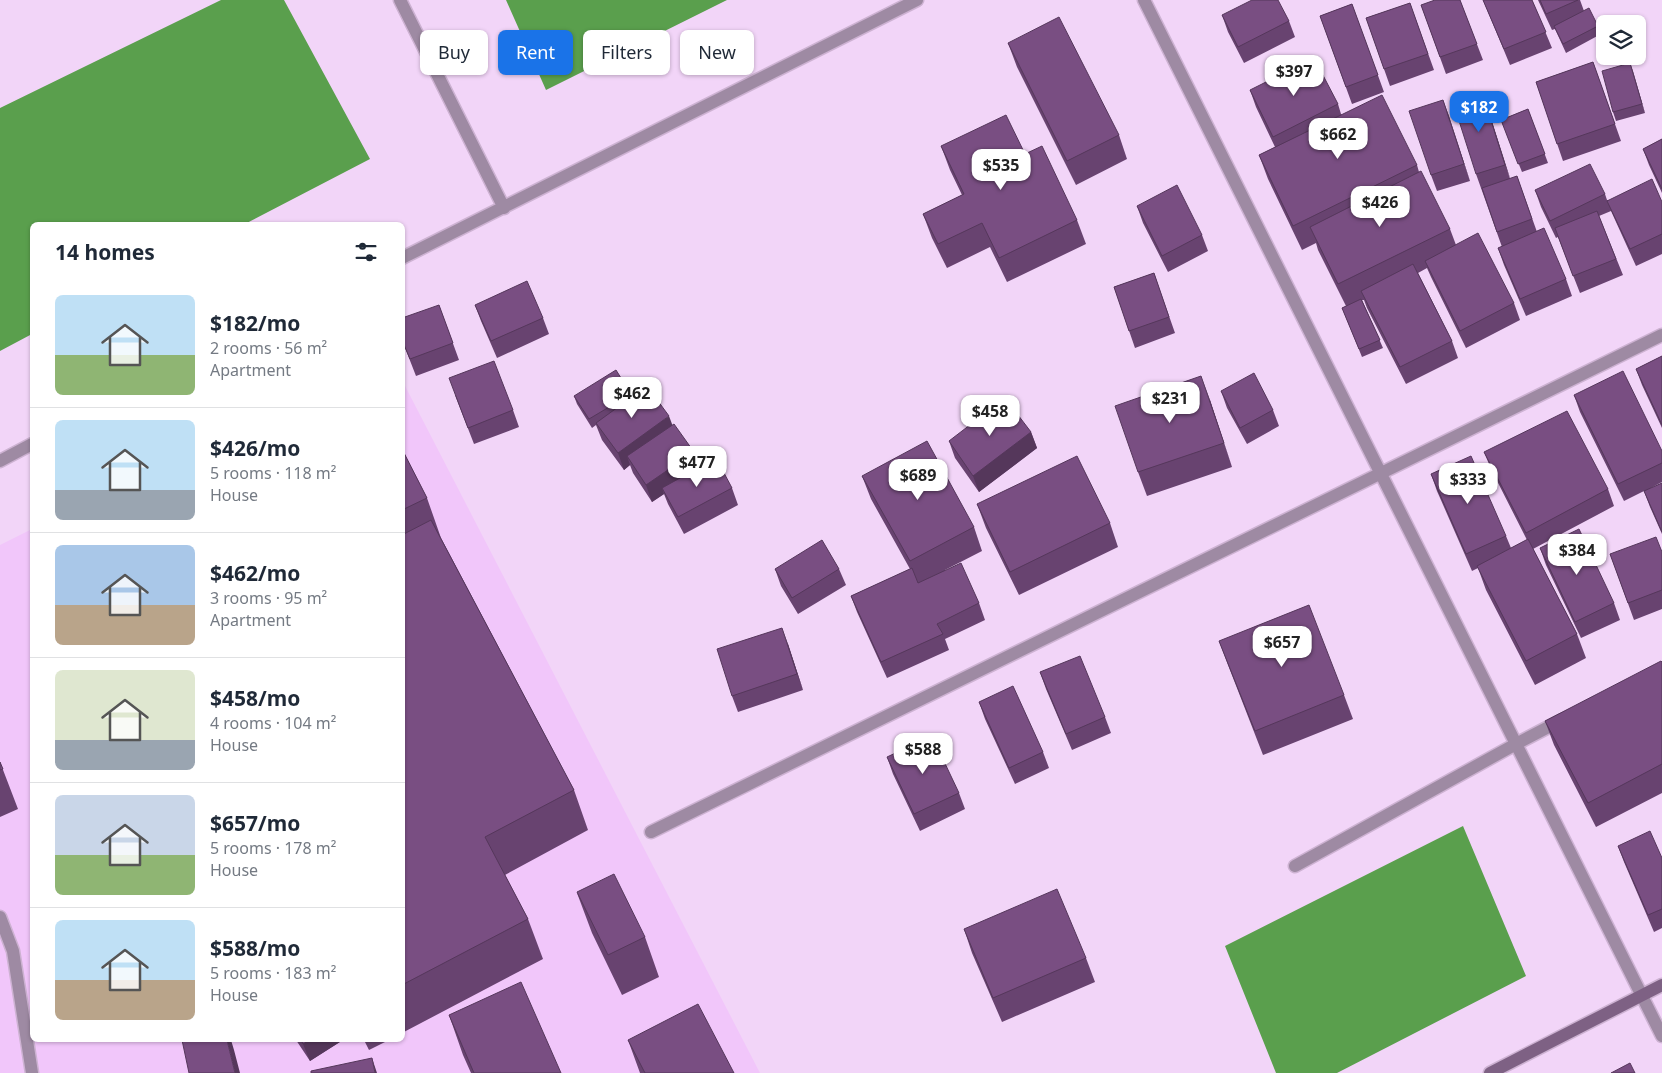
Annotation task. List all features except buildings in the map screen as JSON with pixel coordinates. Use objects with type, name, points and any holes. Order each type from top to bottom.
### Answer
[{"type":"main road","points":[[1490,1073],[1662,984]]},
{"type":"street","points":[[400,0],[504,208]]},
{"type":"street","points":[[405,257],[918,0]]},
{"type":"street","points":[[1144,0],[1662,1036]]},
{"type":"street","points":[[651,832],[1662,335]]},
{"type":"street","points":[[0,460],[30,445]]},
{"type":"street","points":[[1295,866],[1576,713]]},
{"type":"street","points":[[0,918],[13,951],[32,1073]]},
{"type":"shaded area","points":[[221,0],[284,0],[370,159],[249,222],[30,222],[30,335],[0,351],[0,108]]},
{"type":"shaded area","points":[[506,0],[727,0],[667,30],[583,30],[583,72],[546,90],[539,75],[573,75],[573,30],[519,30]]},
{"type":"shaded area","points":[[405,386],[760,1073],[0,1073],[0,545],[30,530],[30,1042],[405,1042]]},
{"type":"shaded area","points":[[1463,826],[1526,976],[1337,1073],[1276,1073],[1225,946]]}]
